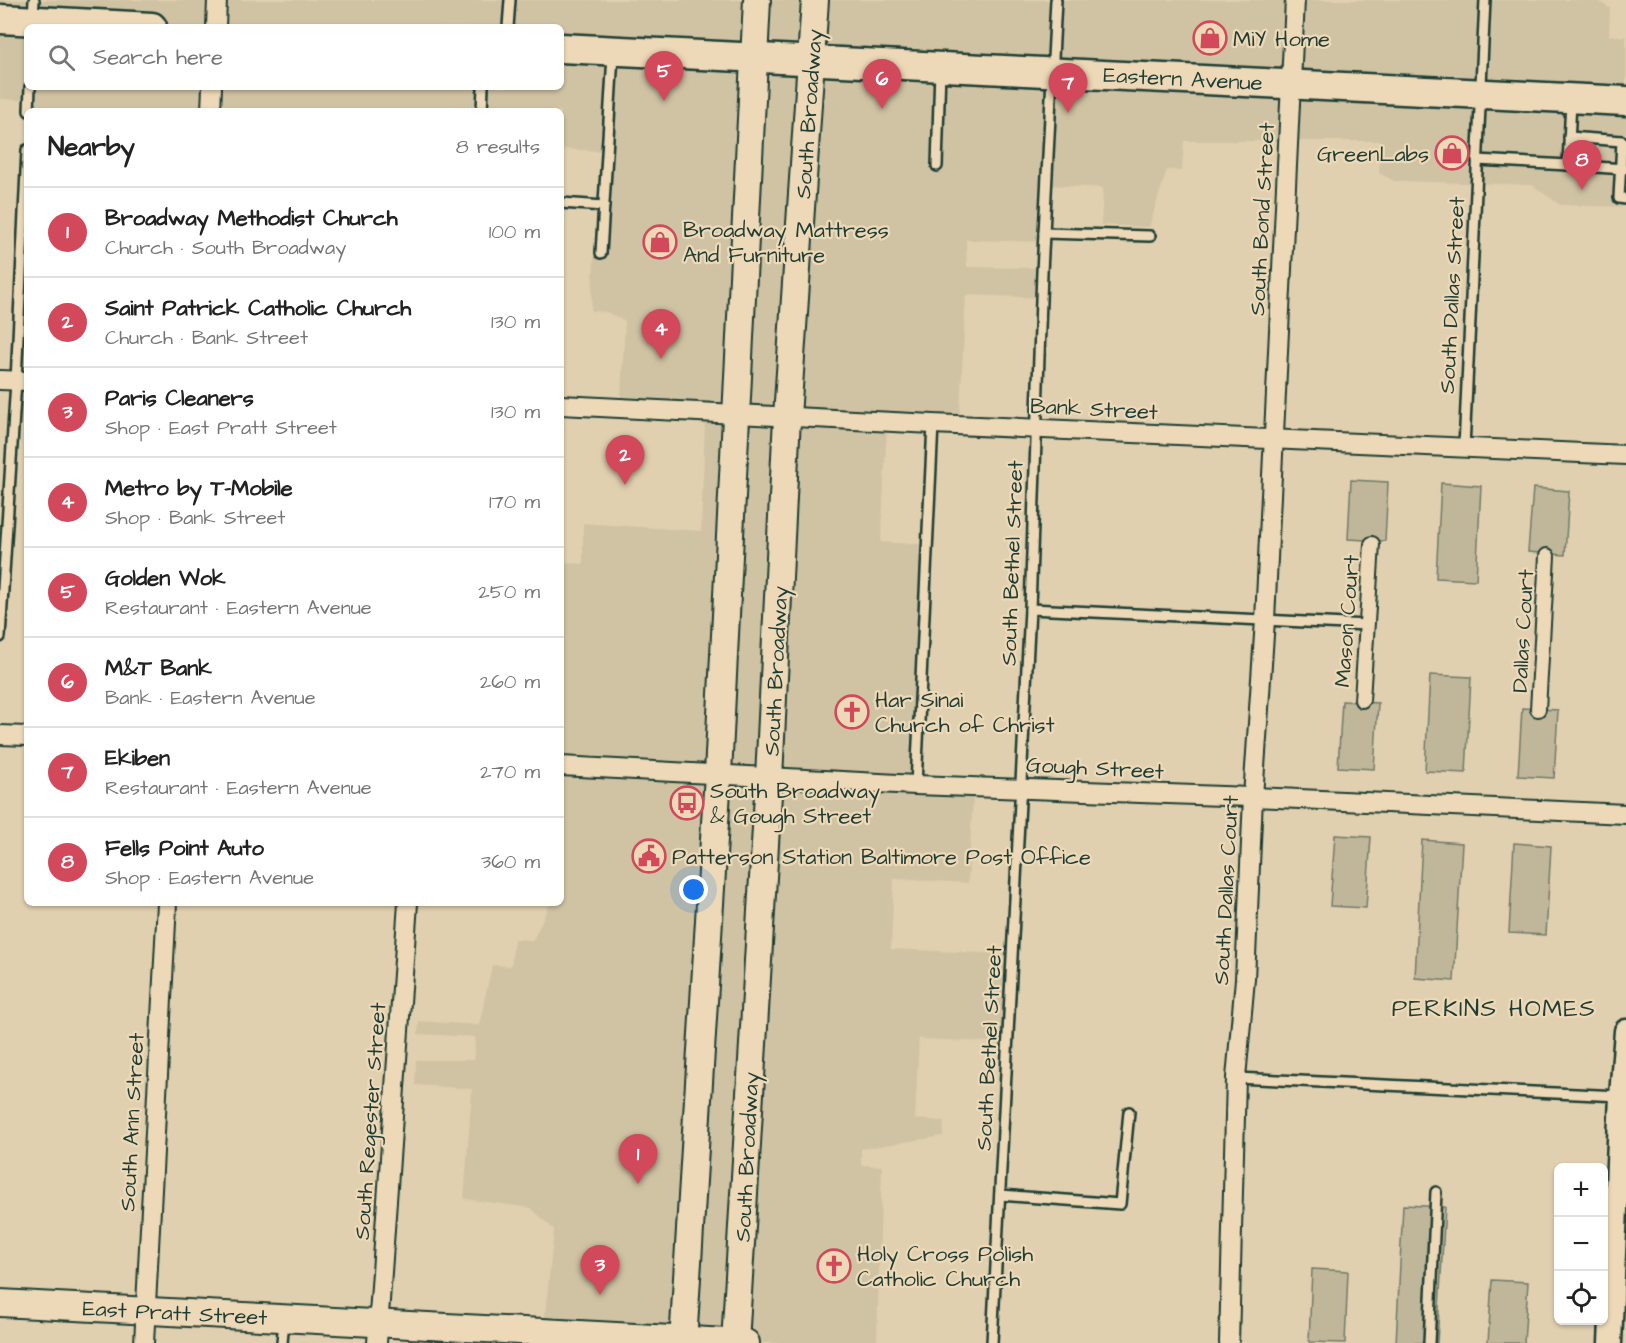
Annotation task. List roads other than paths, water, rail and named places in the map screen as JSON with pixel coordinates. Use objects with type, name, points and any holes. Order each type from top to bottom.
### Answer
[{"type":"main road","points":[[683,1341],[718,774],[757,0]]},
{"type":"main road","name":"South Broadway","points":[[735,1343],[769,778],[787,417],[815,0]]},
{"type":"main road","points":[[0,19],[34,16],[120,24]]},
{"type":"main road","name":"Eastern Avenue","points":[[564,48],[1626,101]]},
{"type":"main road","name":"East Pratt Street","points":[[0,1303],[284,1318],[378,1333],[746,1343]]},
{"type":"street","points":[[216,24],[217,0]]},
{"type":"street","name":"South Bond Street","points":[[1275,440],[1295,0]]},
{"type":"street","points":[[211,108],[212,90]]},
{"type":"street","name":"Bank Street","points":[[564,405],[1626,455]]},
{"type":"street","name":"South Dallas Court","points":[[1229,1343],[1236,1078],[1245,979],[1253,797],[1275,440]]},
{"type":"street","name":"Mason Court","points":[[1362,700],[1372,544]]},
{"type":"street","name":"Dallas Court","points":[[1538,709],[1547,556]]},
{"type":"street","points":[[0,735],[24,736]]},
{"type":"street","name":"Gough Street","points":[[564,766],[769,778],[1626,814]]},
{"type":"street","name":"South Ann Street","points":[[144,1343],[167,906]]},
{"type":"street","name":"South Regester Street","points":[[378,1333],[408,906]]},
{"type":"street","points":[[1610,1343],[1626,1031]]},
{"type":"lane","points":[[508,24],[510,0]]},
{"type":"lane","name":"South Bethel Street","points":[[992,1343],[1030,609],[1044,233],[1056,0]]},
{"type":"lane","name":"South Dallas Street","points":[[1464,448],[1485,0]]},
{"type":"lane","points":[[601,253],[613,51]]},
{"type":"lane","points":[[937,166],[940,66]]},
{"type":"lane","points":[[29,108],[30,90]]},
{"type":"lane","points":[[482,108],[483,90]]},
{"type":"lane","points":[[1568,165],[1572,99]]},
{"type":"lane","points":[[1569,137],[1622,141],[1623,169],[1619,198],[1626,199]]},
{"type":"lane","points":[[1477,160],[1623,169]]},
{"type":"lane","points":[[0,637],[24,203]]},
{"type":"lane","points":[[564,203],[604,206]]},
{"type":"lane","points":[[1044,233],[1150,236]]},
{"type":"lane","points":[[916,784],[933,424]]},
{"type":"lane","points":[[1030,609],[1367,625]]},
{"type":"lane","points":[[1236,1078],[1624,1096]]},
{"type":"lane","points":[[1000,1195],[1120,1204],[1129,1112]]},
{"type":"lane","points":[[1430,1343],[1436,1192]]},
{"type":"lane","points":[[282,1343],[284,1318]]},
{"type":"place","name":"MiY Home","points":[[1210,38]]},
{"type":"place","name":"Golden Wok","points":[[664,101]]},
{"type":"place","name":"M&T Bank","points":[[882,109]]},
{"type":"place","name":"Ekiben","points":[[1068,113]]},
{"type":"place","name":"GreenLabs","points":[[1452,153]]},
{"type":"place","name":"Fells Point Auto","points":[[1582,190]]},
{"type":"place","name":"Broadway Mattress And Furniture","points":[[660,242]]},
{"type":"place","name":"Metro by T-Mobile","points":[[661,359]]},
{"type":"place","name":"Saint Patrick Catholic Church","points":[[625,485]]},
{"type":"place","name":"Har Sinai Church of Christ","points":[[852,712]]},
{"type":"place","name":"South Broadway & Gough Street","points":[[687,803]]},
{"type":"place","name":"Patterson Station Baltimore Post Office","points":[[649,856]]},
{"type":"place","name":"Broadway Methodist Church","points":[[638,1184]]},
{"type":"place","name":"Holy Cross Polish Catholic Church","points":[[834,1266]]},
{"type":"place","name":"Paris Cleaners","points":[[600,1295]]},
{"type":"district","name":"PERKINS HOMES","points":[[1494,1008]]}]
